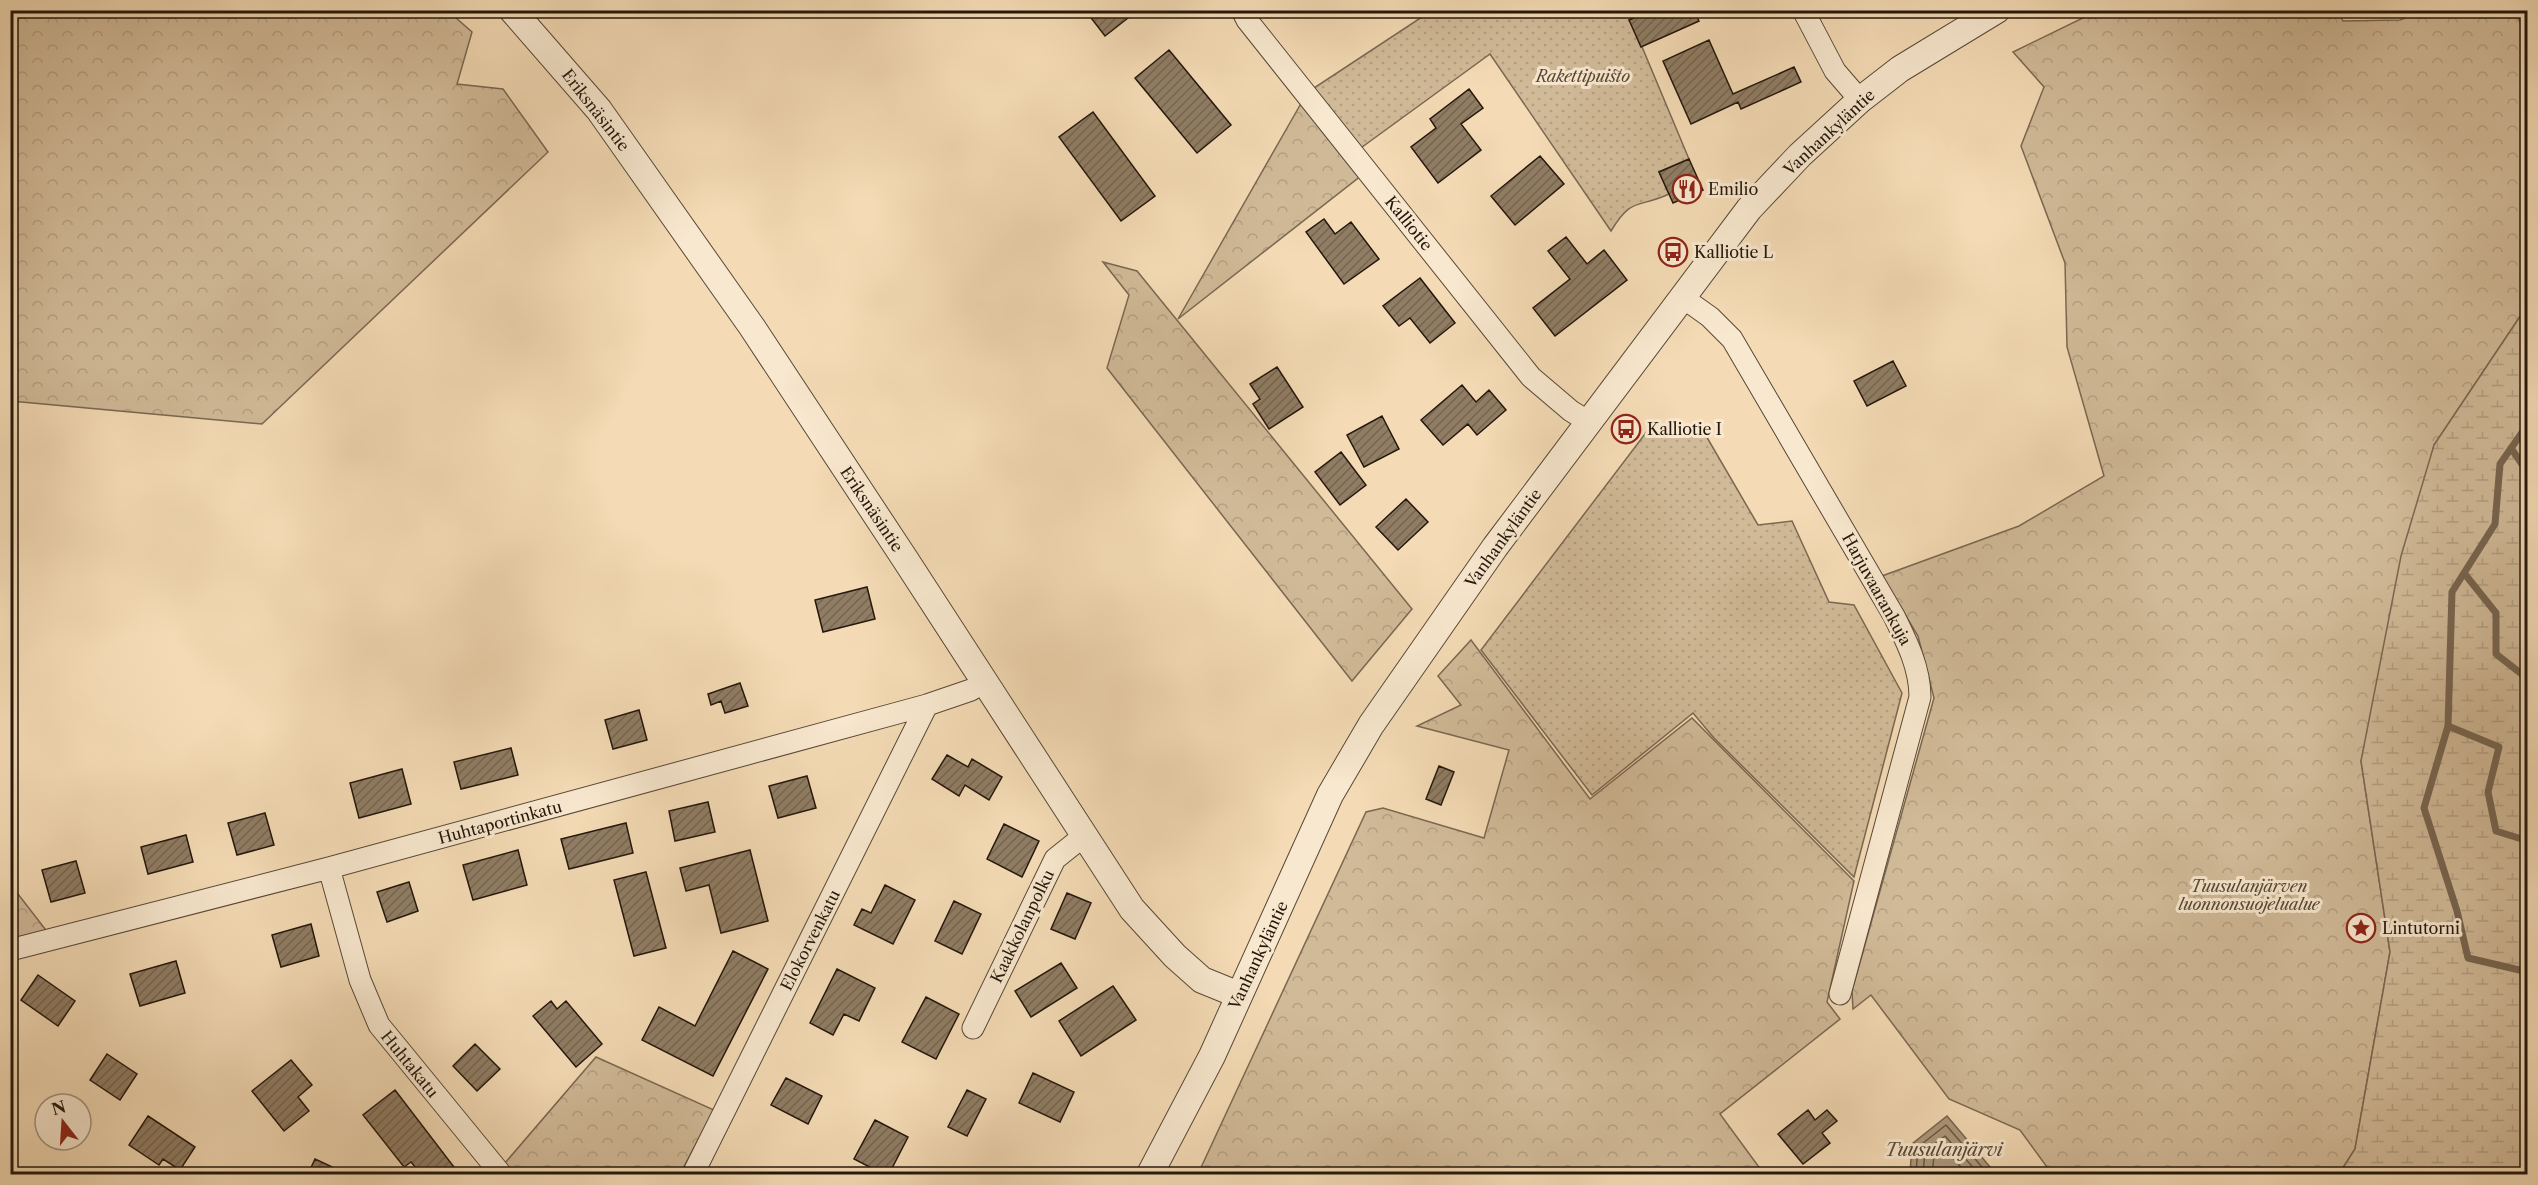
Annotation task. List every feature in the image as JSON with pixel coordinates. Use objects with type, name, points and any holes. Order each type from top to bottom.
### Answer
[{"type":"street","name":"Eriksnäsintie","points":[[512,10],[599,110],[752,327],[1132,909],[1175,956],[1202,980],[1239,995]]},
{"type":"street","name":"Kalliotie","points":[[1242,10],[1254,29],[1532,377],[1571,411],[1589,422]]},
{"type":"street","points":[[1803,10],[1834,71],[1860,100]]},
{"type":"street","name":"Vanhankyläntie","points":[[1150,1174],[1212,1056],[1330,795],[1371,725],[1495,547],[1749,209],[1800,155],[1860,100],[1917,58],[1997,10]]},
{"type":"street","name":"Harjuvaarankuja","points":[[1682,297],[1710,317],[1732,339],[1894,616],[1910,648],[1920,683],[1920,697],[1840,994]]},
{"type":"street","name":"Huhtaportinkatu","points":[[10,950],[329,868],[927,705],[971,690],[985,682]]},
{"type":"street","name":"Elokorvenkatu","points":[[693,1174],[927,705]]},
{"type":"street","name":"Kaakkolanpolku","points":[[973,1028],[1055,859],[1085,835]]},
{"type":"street","name":"Huhtakatu","points":[[329,868],[360,980],[379,1025],[501,1174]]},
{"type":"green space","name":"Tuusulanjärven luonnonsuojelualue","points":[[2337,10],[2343,21],[2400,20],[2423,11],[2515,11],[2528,38],[2527,306],[2434,445],[2361,761],[2390,952],[2355,1149],[2339,1174],[2052,1174],[2020,1130],[1949,1099],[1871,995],[1853,1009],[1852,991],[1934,698],[1918,636],[1882,576],[2019,526],[2104,476],[2067,347],[2065,263],[2021,146],[2044,87],[2013,52],[2097,11]]},
{"type":"green space","points":[[10,11],[448,11],[472,32],[457,84],[503,89],[548,152],[262,424],[11,401]]},
{"type":"green space","name":"Rakettipuisto","points":[[1431,11],[1627,11],[1689,159],[1659,172],[1669,194],[1630,208],[1611,231],[1490,54],[1358,150],[1311,90]]},
{"type":"green space","points":[[2515,11],[2527,11],[2527,38]]},
{"type":"green space","points":[[1303,100],[1362,175],[1178,319]]},
{"type":"green space","points":[[1103,262],[1137,271],[1412,609],[1352,681],[1107,368],[1129,295]]},
{"type":"green space","points":[[2527,306],[2527,1174],[2339,1174],[2355,1149],[2390,952],[2361,761],[2401,556],[2434,445]]},
{"type":"green space","points":[[1698,422],[1758,525],[1792,521],[1829,602],[1854,605],[1902,693],[1854,877],[1714,738],[1693,713],[1592,795],[1481,650],[1648,430],[1671,432]]},
{"type":"green space","points":[[1471,640],[1590,799],[1692,718],[1854,881],[1827,1002],[1840,1019],[1720,1114],[1764,1174],[1198,1174],[1366,812],[1383,808],[1484,838],[1509,750],[1417,726],[1461,705],[1438,676]]},
{"type":"green space","points":[[11,885],[49,934],[11,945]]},
{"type":"green space","points":[[596,1057],[714,1110],[680,1174],[514,1174],[505,1163]]},
{"type":"water","name":"Tuusulanjärvi","points":[[1947,1116],[1996,1174],[1910,1174],[1912,1144]]},
{"type":"building","points":[[1085,10],[1137,10],[1137,11],[1105,36]]},
{"type":"building","points":[[1639,10],[1694,10],[1699,21],[1641,47],[1629,20],[1641,15]]},
{"type":"building","points":[[1709,40],[1733,94],[1794,67],[1801,82],[1741,109],[1738,102],[1691,124],[1663,61]]},
{"type":"building","points":[[1169,50],[1231,125],[1197,153],[1135,78]]},
{"type":"building","points":[[1469,89],[1483,108],[1461,124],[1481,150],[1438,183],[1411,147],[1436,128],[1430,119]]},
{"type":"building","points":[[1093,112],[1155,196],[1121,221],[1059,137]]},
{"type":"building","points":[[1540,156],[1564,184],[1515,225],[1491,196]]},
{"type":"building","points":[[1689,159],[1703,190],[1673,203],[1659,172]]},
{"type":"building","points":[[1324,219],[1335,234],[1351,222],[1379,259],[1344,284],[1306,232]]},
{"type":"building","points":[[1566,237],[1587,264],[1604,250],[1627,280],[1555,336],[1533,308],[1570,279],[1548,251]]},
{"type":"building","points":[[1420,278],[1455,323],[1430,343],[1410,318],[1399,326],[1383,306]]},
{"type":"building","points":[[1893,361],[1906,386],[1867,406],[1854,381]]},
{"type":"building","points":[[1277,367],[1303,407],[1269,429],[1253,404],[1260,399],[1250,384]]},
{"type":"building","points":[[1462,385],[1476,402],[1489,390],[1506,410],[1477,435],[1468,424],[1443,445],[1421,420]]},
{"type":"building","points":[[1382,416],[1399,449],[1364,467],[1347,435]]},
{"type":"building","points":[[1341,452],[1366,485],[1340,505],[1315,472]]},
{"type":"building","points":[[1406,499],[1428,522],[1398,550],[1376,527]]},
{"type":"building","points":[[867,587],[875,619],[823,632],[815,600]]},
{"type":"building","points":[[740,683],[748,706],[725,713],[721,701],[711,705],[708,694]]},
{"type":"building","points":[[639,710],[647,740],[613,749],[605,720]]},
{"type":"building","points":[[511,748],[518,775],[461,789],[454,762]]},
{"type":"building","points":[[947,755],[968,767],[972,759],[1002,777],[989,800],[965,785],[959,796],[932,779]]},
{"type":"building","points":[[1439,766],[1454,772],[1441,805],[1426,799]]},
{"type":"building","points":[[402,769],[411,804],[359,818],[350,783]]},
{"type":"building","points":[[807,776],[816,808],[778,818],[769,786]]},
{"type":"building","points":[[708,802],[715,832],[675,841],[669,811]]},
{"type":"building","points":[[265,813],[274,845],[237,855],[228,823]]},
{"type":"building","points":[[626,823],[633,853],[569,869],[561,839]]},
{"type":"building","points":[[1004,824],[1039,841],[1022,877],[987,859]]},
{"type":"building","points":[[186,835],[193,862],[148,874],[141,847]]},
{"type":"building","points":[[518,850],[527,885],[473,900],[463,865]]},
{"type":"building","points":[[750,850],[768,921],[721,933],[709,885],[686,891],[680,868]]},
{"type":"building","points":[[76,861],[85,893],[51,902],[42,870]]},
{"type":"building","points":[[646,872],[666,948],[634,956],[614,880]]},
{"type":"building","points":[[409,882],[418,911],[387,922],[377,892]]},
{"type":"building","points":[[885,885],[915,900],[893,944],[854,925],[862,909],[871,913]]},
{"type":"building","points":[[1067,893],[1091,903],[1075,939],[1051,929]]},
{"type":"building","points":[[954,901],[981,914],[962,954],[935,941]]},
{"type":"building","points":[[311,924],[319,956],[281,967],[272,935]]},
{"type":"building","points":[[733,951],[768,969],[713,1076],[642,1040],[659,1007],[695,1026]]},
{"type":"building","points":[[176,961],[185,993],[140,1006],[130,974]]},
{"type":"building","points":[[1061,963],[1077,988],[1031,1017],[1015,991]]},
{"type":"building","points":[[837,969],[875,988],[859,1021],[844,1014],[833,1035],[810,1023]]},
{"type":"building","points":[[38,975],[75,1001],[58,1026],[21,1000]]},
{"type":"building","points":[[1113,986],[1136,1020],[1081,1056],[1059,1021]]},
{"type":"building","points":[[926,997],[959,1014],[936,1059],[902,1042]]},
{"type":"building","points":[[551,1001],[557,1009],[566,1001],[602,1044],[576,1067],[533,1016]]},
{"type":"building","points":[[475,1044],[500,1069],[477,1091],[453,1066]]},
{"type":"building","points":[[107,1054],[137,1074],[120,1100],[90,1080]]},
{"type":"building","points":[[291,1060],[312,1085],[298,1097],[309,1111],[284,1131],[252,1091]]},
{"type":"building","points":[[1033,1073],[1074,1092],[1060,1122],[1019,1103]]},
{"type":"building","points":[[786,1078],[822,1096],[808,1124],[771,1105]]},
{"type":"building","points":[[395,1090],[457,1171],[452,1174],[421,1174],[411,1162],[404,1167],[363,1115]]},
{"type":"building","points":[[967,1090],[986,1099],[967,1136],[948,1127]]},
{"type":"building","points":[[1808,1110],[1815,1120],[1827,1110],[1837,1121],[1822,1133],[1830,1143],[1803,1164],[1778,1134]]},
{"type":"building","points":[[148,1116],[195,1147],[180,1170],[163,1159],[159,1165],[129,1145]]},
{"type":"building","points":[[875,1120],[908,1137],[889,1174],[883,1174],[854,1159]]},
{"type":"building","points":[[315,1159],[345,1173],[347,1168],[362,1174],[308,1174]]},
{"type":"waterway","points":[[2528,424],[2500,464],[2495,524],[2452,592],[2448,726],[2424,808],[2457,911],[2468,958],[2528,972]]},
{"type":"waterway","points":[[2511,448],[2528,473]]},
{"type":"waterway","points":[[2464,573],[2496,613],[2496,654],[2528,679]]},
{"type":"waterway","points":[[2448,726],[2499,747],[2488,792],[2496,831],[2528,841]]},
{"type":"place","name":"Emilio","points":[[1687,189]]},
{"type":"place","name":"Kalliotie L","points":[[1673,252]]},
{"type":"place","name":"Kalliotie I","points":[[1626,429]]},
{"type":"place","name":"Lintutorni","points":[[2361,928]]}]
